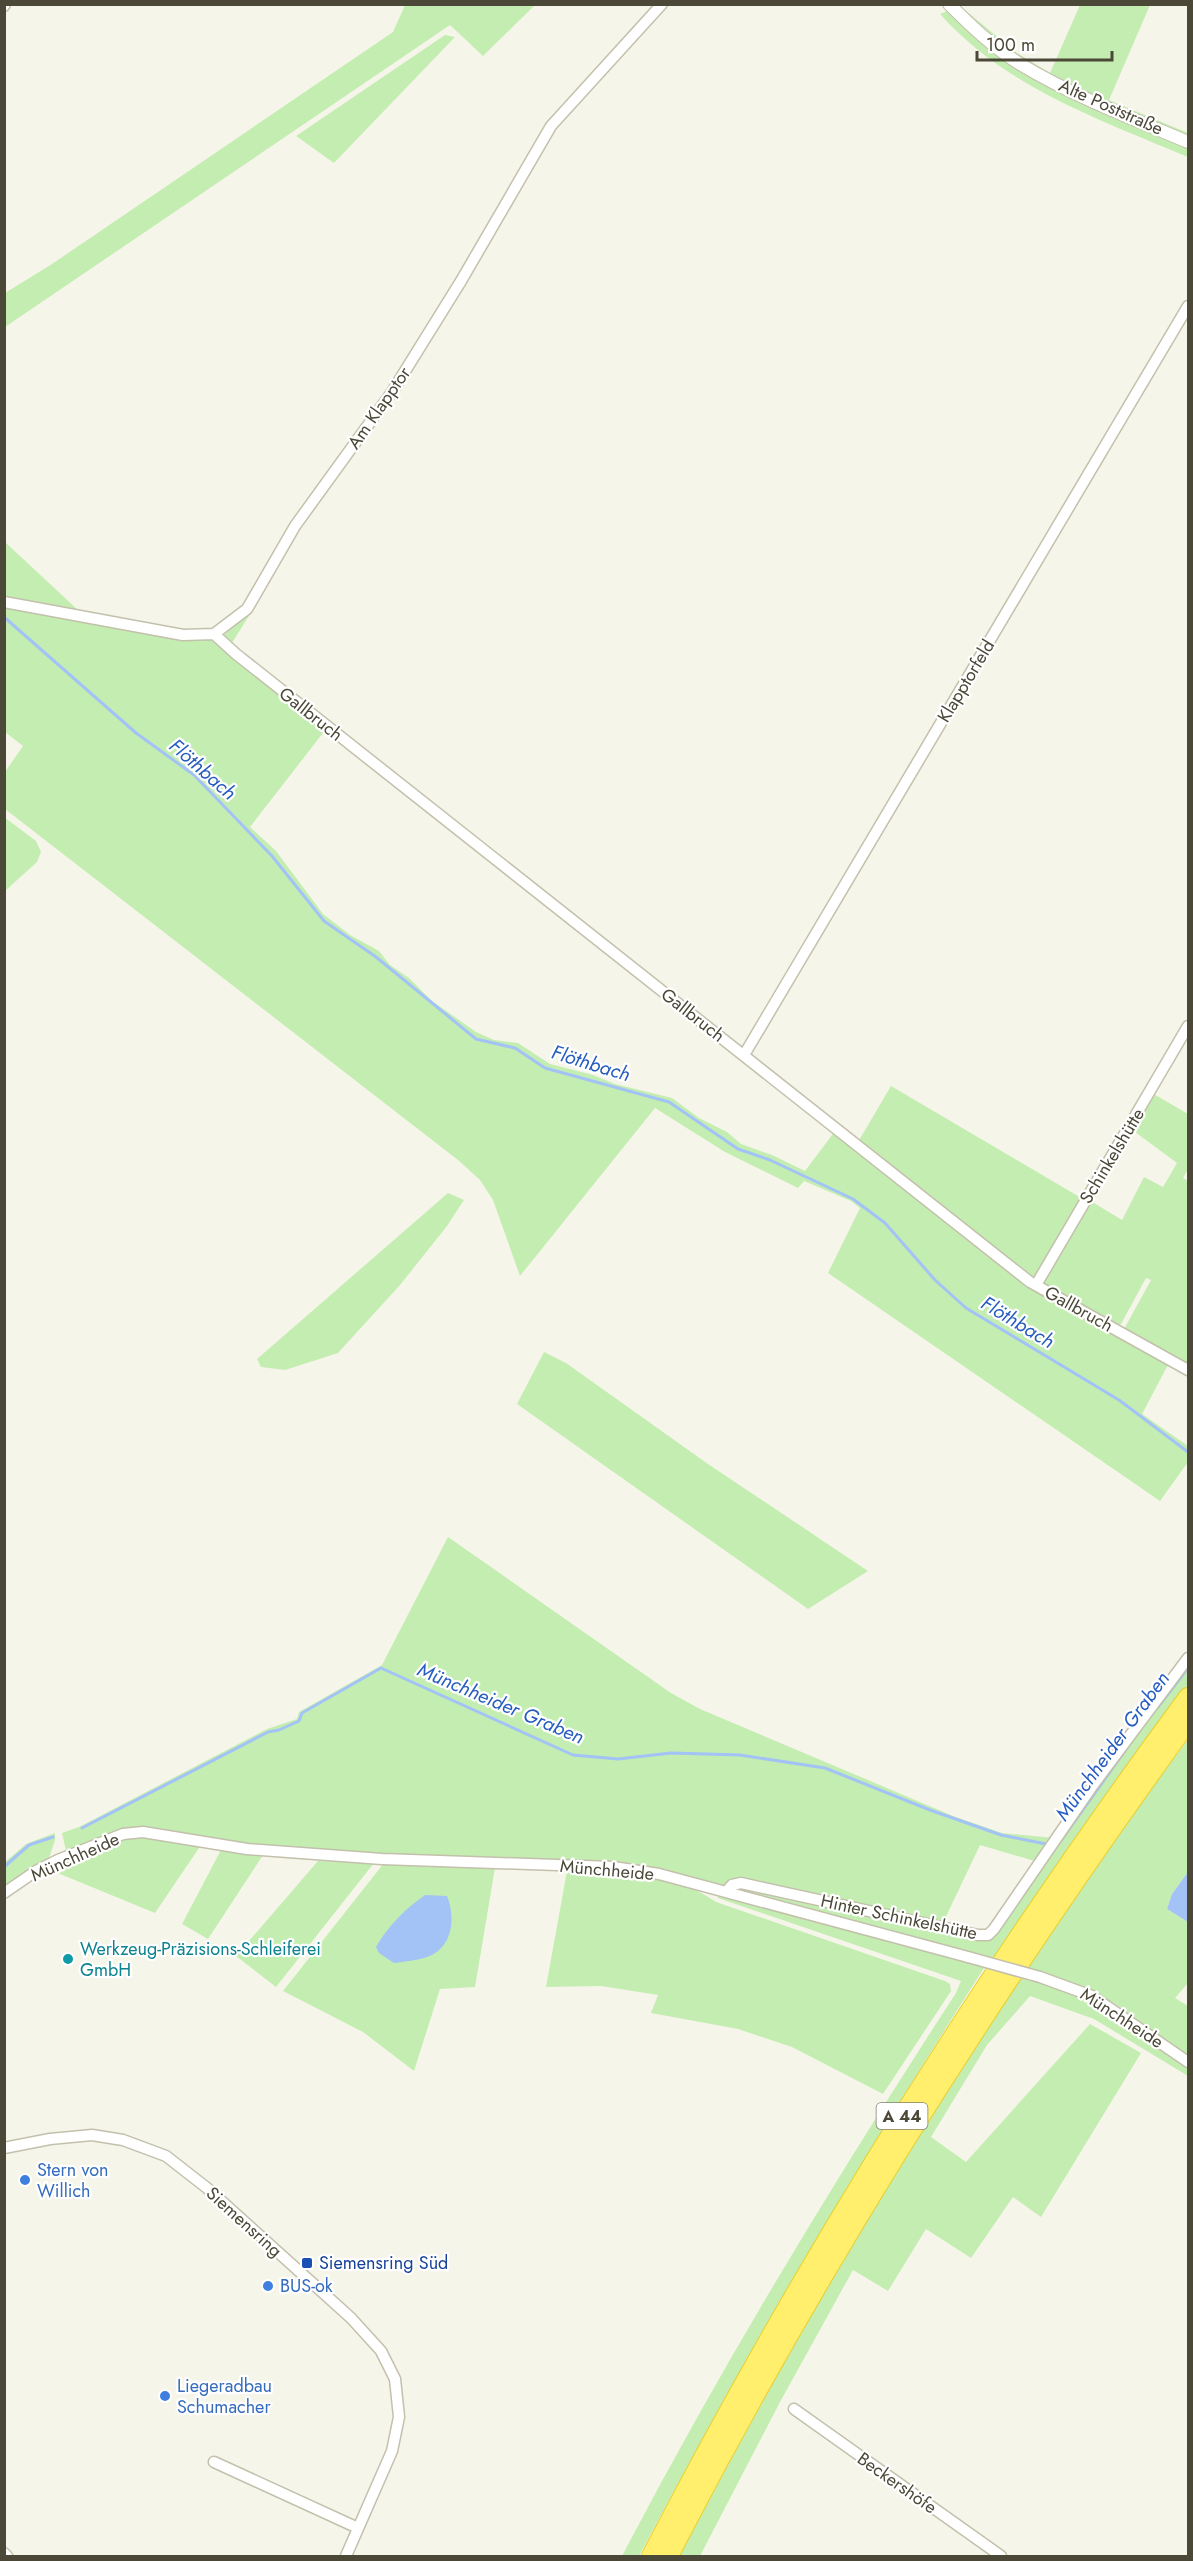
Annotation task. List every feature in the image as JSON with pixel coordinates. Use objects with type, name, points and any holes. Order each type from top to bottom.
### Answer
[{"type":"highway","name":"A 44","points":[[651,2556],[769,2339],[908,2105],[1009,1949],[1188,1697]]},
{"type":"highway","name":"A 44","points":[[669,2556],[789,2335],[919,2118],[1043,1928],[1188,1722]]},
{"type":"street","name":"Am Klapptor","points":[[214,634],[247,609],[295,526],[392,392],[461,281],[551,126],[662,4]]},
{"type":"street","name":"Alte Poststraße","points":[[949,4],[980,34],[1019,63],[1099,106],[1188,142]]},
{"type":"street","name":"Klapptorfeld","points":[[744,1055],[1188,306]]},
{"type":"street","points":[[4,602],[183,636],[214,634]]},
{"type":"street","name":"Gallbruch","points":[[214,634],[236,654],[1036,1285],[1188,1370]]},
{"type":"street","name":"Schinkelshütte","points":[[1036,1285],[1188,1026]]},
{"type":"street","name":"Hinter Schinkelshütte","points":[[726,1892],[732,1885],[741,1883],[978,1935],[989,1934],[1093,1785],[1188,1658]]},
{"type":"street","name":"Münchheide","points":[[4,1893],[36,1871],[58,1860],[123,1834],[143,1832],[247,1849],[382,1859],[613,1867],[659,1874],[968,1957],[1081,1990],[1103,2002],[1188,2062]]},
{"type":"street","name":"Siemensring","points":[[4,2148],[50,2139],[92,2135],[123,2140],[166,2156],[207,2188],[351,2318],[381,2351],[395,2379],[399,2416],[392,2451],[346,2556]]},
{"type":"street","name":"Beckershöfe","points":[[794,2409],[1001,2556]]},
{"type":"street","points":[[214,2462],[358,2528]]},
{"type":"green space","points":[[405,5],[535,5],[483,56],[450,25],[5,327],[5,293],[52,264],[393,32]]},
{"type":"green space","points":[[956,5],[959,5],[1017,53],[1050,73],[1080,5],[1150,5],[1109,100],[1188,133],[1188,136],[1106,103],[1047,74],[990,36]]},
{"type":"green space","points":[[947,11],[987,46],[1188,148],[1188,157],[1088,115],[1024,82],[966,40],[940,14]]},
{"type":"green space","points":[[445,35],[455,37],[334,163],[296,136]]},
{"type":"green space","points":[[5,542],[79,611],[5,597]]},
{"type":"green space","points":[[4,605],[185,640],[212,640],[326,729],[250,827],[276,851],[323,914],[350,935],[379,951],[390,965],[409,978],[432,1001],[476,1032],[494,1040],[518,1043],[550,1064],[593,1075],[615,1084],[672,1098],[699,1118],[727,1132],[741,1144],[772,1155],[805,1171],[835,1131],[1035,1289],[1169,1363],[1142,1414],[1188,1446],[1188,1462],[1160,1501],[828,1273],[860,1208],[851,1201],[804,1181],[798,1188],[725,1152],[655,1108],[520,1276],[493,1200],[480,1180],[458,1160],[5,809],[5,772],[23,746],[5,732]]},
{"type":"green space","points":[[252,611],[230,646],[223,636]]},
{"type":"green space","points":[[4,817],[36,841],[41,852],[37,862],[5,891]]},
{"type":"green space","points":[[891,1086],[1083,1199],[1035,1277],[1028,1276],[858,1142]]},
{"type":"green space","points":[[1152,1093],[1188,1114],[1188,1169],[1183,1178],[1188,1181],[1188,1367],[1123,1331],[1151,1280],[1146,1278],[1121,1324],[1114,1326],[1044,1288],[1042,1280],[1089,1200],[1122,1220],[1144,1177],[1163,1187],[1177,1163],[1131,1129]]},
{"type":"green space","points":[[448,1193],[464,1200],[447,1226],[400,1285],[338,1353],[285,1370],[261,1367],[257,1359]]},
{"type":"green space","points":[[544,1352],[566,1363],[708,1464],[868,1571],[808,1609],[517,1404]]},
{"type":"green space","points":[[448,1537],[671,1693],[700,1709],[953,1816],[1002,1833],[1054,1838],[1038,1862],[980,1845],[942,1925],[730,1882],[721,1887],[645,1867],[318,1853],[222,1841],[163,1829],[134,1828],[70,1852],[66,1851],[62,1833],[79,1827],[267,1729],[297,1719],[299,1712],[382,1665]]},
{"type":"green space","points":[[1188,1663],[1188,1685],[1154,1730],[1002,1950],[984,1968],[893,2113],[763,2332],[639,2556],[622,2556],[700,2412],[782,2271],[956,1993],[961,1981],[718,1898],[719,1894],[734,1890],[738,1885],[988,1940],[1059,1838]]},
{"type":"green space","points":[[1188,1740],[1188,1872],[1172,1894],[1167,1909],[1188,1922],[1188,1983],[1175,1998],[1188,2006],[1188,2056],[1114,2003],[1084,1988],[1086,1998],[1188,2066],[1188,2076],[1094,2019],[1030,1996],[987,2045],[931,2137],[966,2162],[1090,2024],[1141,2053],[1041,2217],[1013,2197],[971,2258],[926,2229],[888,2291],[853,2270],[780,2402],[700,2556],[679,2556],[794,2345],[854,2241],[980,2035],[1116,1836]]},
{"type":"green space","points":[[55,1833],[48,1861],[5,1889],[5,1862],[26,1844]]},
{"type":"green space","points":[[136,1835],[201,1845],[155,1913],[48,1869]]},
{"type":"green space","points":[[221,1850],[263,1855],[208,1939],[182,1924]]},
{"type":"green space","points":[[318,1861],[374,1863],[276,1987],[236,1956]]},
{"type":"green space","points":[[384,1863],[495,1868],[475,1987],[440,1989],[414,2071],[363,2032],[283,1991]]},
{"type":"green space","points":[[567,1871],[606,1871],[644,1875],[681,1884],[716,1902],[945,1981],[950,1984],[951,1991],[883,2094],[792,2047],[738,2029],[651,2013],[658,1995],[601,1986],[546,1987]]},
{"type":"water","points":[[1188,1872],[1188,1922],[1167,1909],[1172,1894]]},
{"type":"water","points":[[425,1895],[447,1896],[452,1917],[448,1938],[439,1950],[430,1956],[394,1963],[379,1953],[376,1947],[398,1918]]},
{"type":"waterway","name":"Flöthbach","points":[[4,617],[136,733],[194,775],[272,856],[324,921],[376,957],[476,1039],[515,1048],[545,1068],[669,1102],[738,1149],[770,1160],[853,1199],[885,1223],[935,1280],[966,1308],[1119,1400],[1188,1452]]},
{"type":"waterway","name":"Münchheider Graben","points":[[82,1828],[268,1732],[299,1721],[302,1713],[381,1668],[573,1755],[618,1759],[671,1753],[740,1755],[825,1768],[930,1810],[1001,1835],[1046,1844]]},
{"type":"waterway","name":"Münchheider Graben","points":[[1158,1707],[1188,1668]]},
{"type":"waterway","name":"Münchheider Graben","points":[[1060,1842],[1127,1748]]},
{"type":"waterway","name":"Münchheider Graben","points":[[4,1867],[29,1845],[53,1837]]},
{"type":"place","name":"Werkzeug-Präzisions-Schleiferei GmbH","points":[[68,1959]]},
{"type":"place","name":"Stern von Willich","points":[[25,2180]]},
{"type":"place","name":"Siemensring Süd","points":[[307,2263]]},
{"type":"place","name":"BUS-ok","points":[[268,2286]]},
{"type":"place","name":"Liegeradbau Schumacher","points":[[165,2396]]}]
